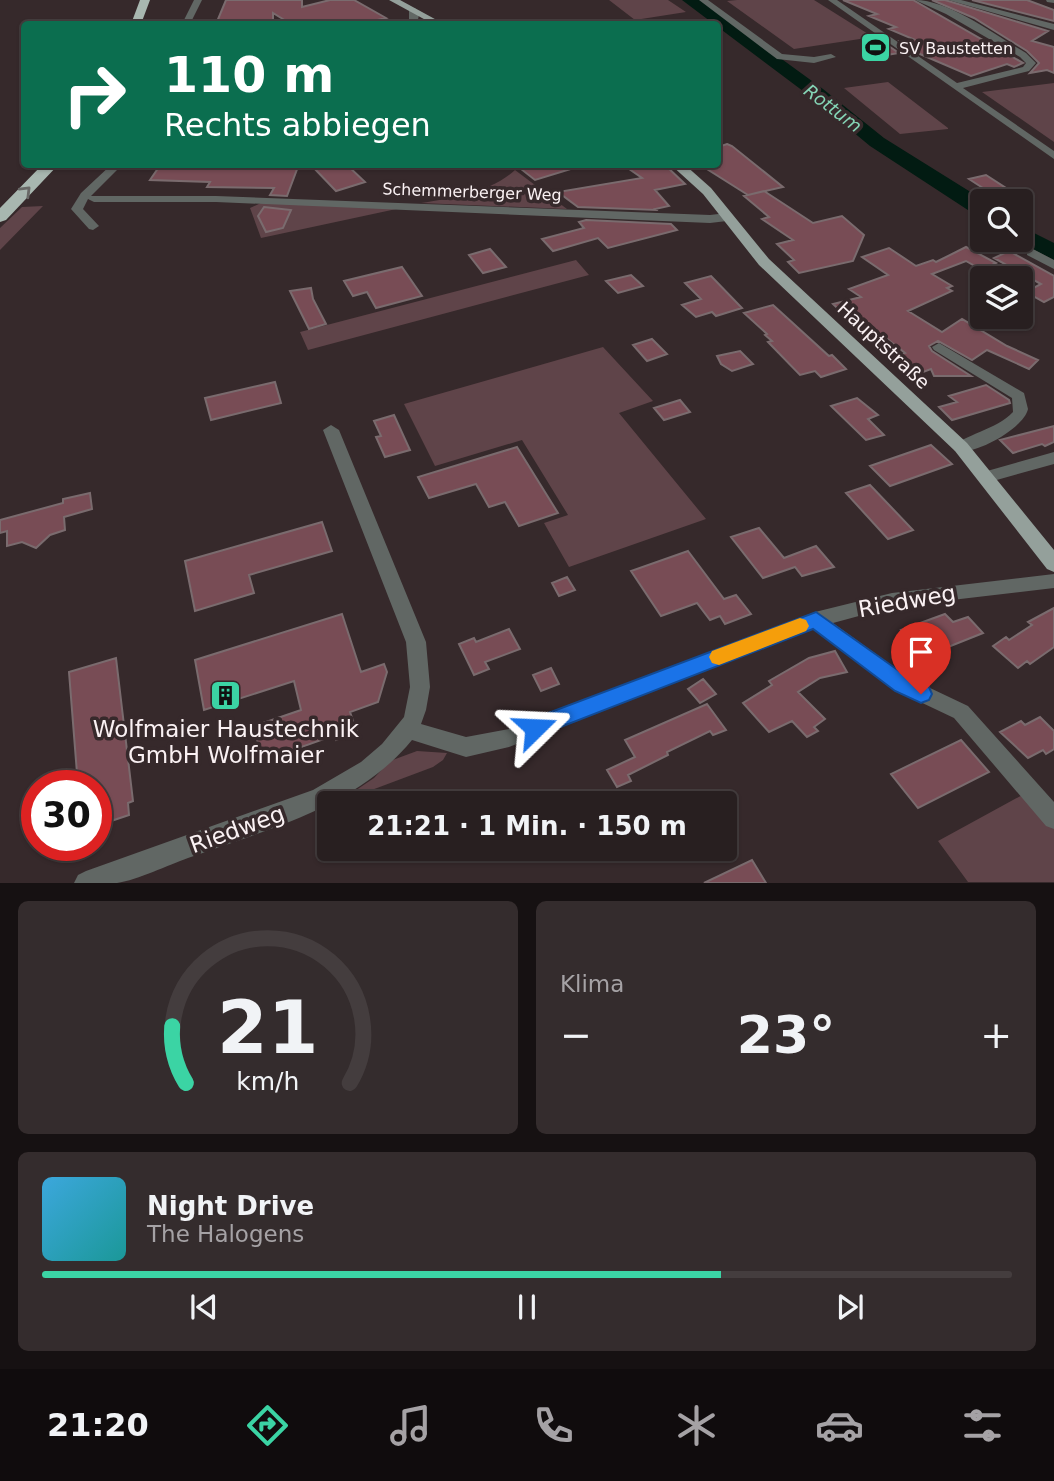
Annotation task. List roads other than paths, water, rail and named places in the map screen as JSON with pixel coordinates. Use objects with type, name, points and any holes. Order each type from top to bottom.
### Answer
[{"type":"highway","points":[[137,21],[145,0]]},
{"type":"highway","points":[[0,199],[29,168]]},
{"type":"highway","points":[[0,217],[48,168]]},
{"type":"main road","points":[[393,0],[433,21]]},
{"type":"main road","name":"Hauptstraße","points":[[681,168],[707,191],[764,262],[961,447],[1054,564]]},
{"type":"street","points":[[188,21],[198,0]]},
{"type":"street","points":[[702,0],[780,57],[814,60],[831,57]]},
{"type":"street","points":[[832,0],[1054,156]]},
{"type":"street","points":[[919,0],[958,16],[1023,55],[1031,63],[1026,69],[958,86]]},
{"type":"street","points":[[952,0],[1054,27]]},
{"type":"street","points":[[412,10],[415,15],[414,21]]},
{"type":"street","points":[[93,226],[80,216],[77,209],[83,195],[106,180],[115,168]]},
{"type":"street","name":"Schemmerberger Weg","points":[[94,199],[216,199],[710,219],[727,217]]},
{"type":"street","points":[[1031,252],[1054,265]]},
{"type":"street","points":[[939,347],[1005,385],[1018,396],[1022,410],[1018,417],[988,437],[961,447]]},
{"type":"street","name":"Riedweg","points":[[86,883],[312,802],[352,780],[385,753],[408,729],[422,678],[416,642],[331,430]]},
{"type":"street","points":[[986,477],[1054,458]]},
{"type":"street","name":"Riedweg","points":[[408,729],[466,747],[509,738],[816,620],[892,600],[1054,581]]},
{"type":"street","points":[[816,620],[902,684],[961,712],[1054,818]]},
{"type":"waterway","name":"Rottum","points":[[690,0],[719,21]]},
{"type":"waterway","name":"Rottum","points":[[721,23],[817,93],[877,142],[970,201]]},
{"type":"waterway","name":"Rottum","points":[[1033,241],[1054,253]]},
{"type":"place","name":"SV Baustetten","points":[[876,48]]},
{"type":"place","name":"Wolfmaier Haustechnik GmbH Wolfmaier","points":[[226,695]]}]
